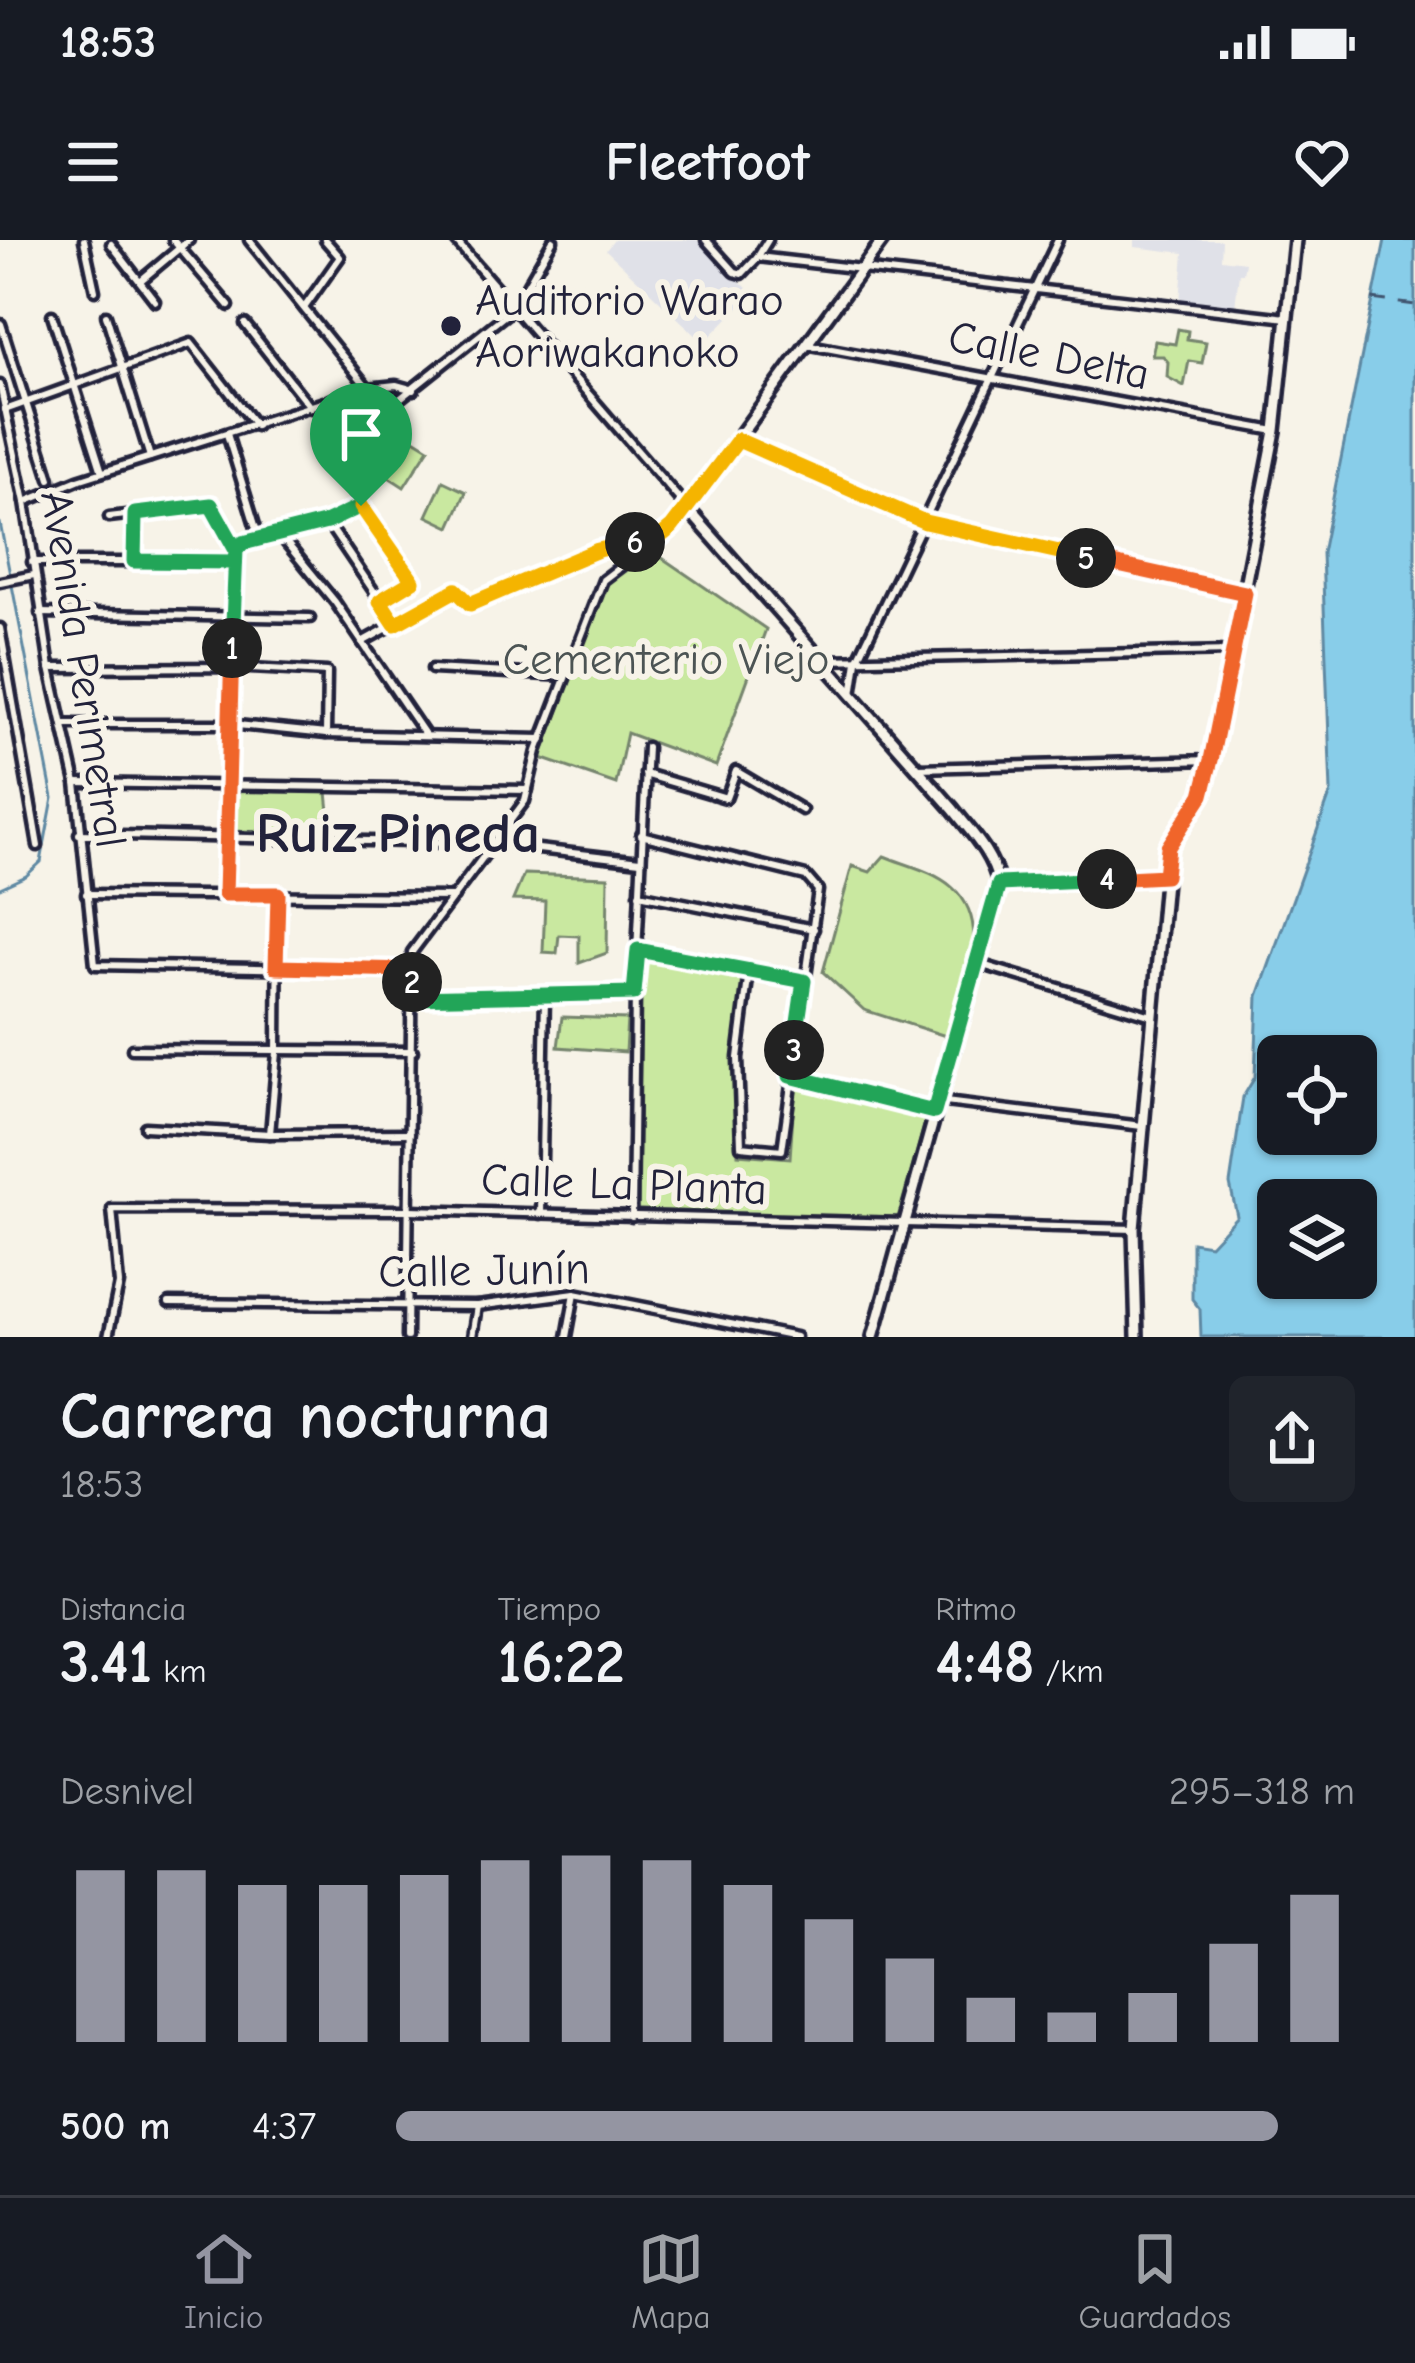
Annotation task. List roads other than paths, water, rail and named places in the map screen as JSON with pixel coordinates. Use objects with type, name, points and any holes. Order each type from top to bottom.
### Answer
[{"type":"main road","points":[[873,1337],[999,884],[982,846],[918,768],[687,508],[883,240]]},
{"type":"main road","points":[[1138,1337],[1134,1229],[1168,847],[1202,795],[1211,760],[1275,431],[1295,240]]},
{"type":"street","points":[[84,240],[95,291]]},
{"type":"street","points":[[172,240],[230,306]]},
{"type":"street","points":[[140,281],[189,240]]},
{"type":"street","points":[[249,240],[368,388]]},
{"type":"street","points":[[304,308],[340,257],[325,240]]},
{"type":"street","points":[[407,1337],[412,952],[519,814],[542,739],[603,580],[655,541],[687,508],[455,240]]},
{"type":"street","points":[[380,601],[413,581],[361,506],[339,448],[514,308],[553,240]]},
{"type":"street","points":[[704,241],[735,272],[750,270],[768,240]]},
{"type":"street","points":[[852,695],[857,661],[1058,240]]},
{"type":"street","points":[[111,244],[155,301]]},
{"type":"street","points":[[758,257],[1288,318]]},
{"type":"street","points":[[106,314],[150,457]]},
{"type":"street","points":[[52,315],[102,472]]},
{"type":"street","points":[[1,324],[50,479]]},
{"type":"street","points":[[245,324],[311,407]]},
{"type":"street","points":[[5,410],[191,344],[256,426]]},
{"type":"street","name":"Calle Delta","points":[[810,344],[1275,431]]},
{"type":"street","name":"Avenida Perimetral","points":[[0,385],[25,502],[32,562],[29,576],[76,783],[95,965],[276,967]]},
{"type":"street","points":[[344,443],[346,412],[368,388]]},
{"type":"street","points":[[25,502],[102,472],[368,388],[414,390]]},
{"type":"street","points":[[227,434],[260,538]]},
{"type":"street","points":[[738,440],[925,522],[1245,593]]},
{"type":"street","points":[[109,517],[211,505],[236,550],[225,894]]},
{"type":"street","points":[[236,550],[243,543],[327,522],[361,506]]},
{"type":"street","points":[[134,561],[135,514]]},
{"type":"street","points":[[327,522],[395,624]]},
{"type":"street","points":[[280,535],[335,602],[424,733]]},
{"type":"street","points":[[362,642],[456,590],[470,604],[598,550],[655,541]]},
{"type":"street","points":[[32,562],[235,562]]},
{"type":"street","points":[[1,582],[29,576]]},
{"type":"street","points":[[40,613],[310,618]]},
{"type":"street","points":[[0,628],[38,846]]},
{"type":"street","points":[[822,660],[1232,651]]},
{"type":"street","points":[[50,668],[231,667],[328,672],[326,734]]},
{"type":"street","points":[[432,669],[565,676]]},
{"type":"street","points":[[0,723],[14,721]]},
{"type":"street","points":[[63,724],[228,724],[326,734],[542,739]]},
{"type":"street","points":[[632,1216],[634,993],[647,747]]},
{"type":"street","points":[[918,768],[1211,760]]},
{"type":"street","points":[[645,774],[725,798],[736,772],[802,810]]},
{"type":"street","points":[[76,783],[529,790]]},
{"type":"street","points":[[79,834],[496,844],[640,861]]},
{"type":"street","points":[[641,835],[806,876],[818,890],[782,1150],[741,1146],[738,1058],[749,971]]},
{"type":"street","points":[[999,884],[1165,876]]},
{"type":"street","points":[[85,894],[454,897]]},
{"type":"street","points":[[270,1134],[277,1052],[278,894]]},
{"type":"street","points":[[639,894],[814,929]]},
{"type":"street","points":[[638,950],[804,981]]},
{"type":"street","points":[[976,963],[1152,1016]]},
{"type":"street","points":[[276,967],[412,970]]},
{"type":"street","points":[[413,998],[634,993]]},
{"type":"street","points":[[541,1214],[545,994]]},
{"type":"street","points":[[132,1049],[413,1051]]},
{"type":"street","points":[[790,1076],[936,1106],[1144,1126]]},
{"type":"street","points":[[146,1127],[270,1134],[410,1133]]},
{"type":"street","name":"Calle La Planta","points":[[107,1337],[119,1284],[112,1209],[410,1210],[1134,1229]]},
{"type":"street","points":[[567,1337],[575,1293]]},
{"type":"street","name":"Calle Junín","points":[[169,1303],[477,1306],[575,1293],[796,1337]]},
{"type":"street","points":[[472,1337],[477,1306]]},
{"type":"water","points":[[1385,240],[1415,240],[1415,1337],[1201,1337],[1200,1309],[1192,1299],[1192,1242],[1210,1245],[1237,1216],[1230,1184],[1243,1097],[1255,1077],[1258,996],[1331,792],[1322,553]]},
{"type":"waterway","points":[[0,523],[53,798],[41,862],[26,876],[0,888]]},
{"type":"place","name":"Auditorio Warao Aoriwakanoko","points":[[451,326]]},
{"type":"district","name":"Ruiz Pineda","points":[[398,833]]},
{"type":"park label","name":"Cementerio Viejo","points":[[666,659]]}]
